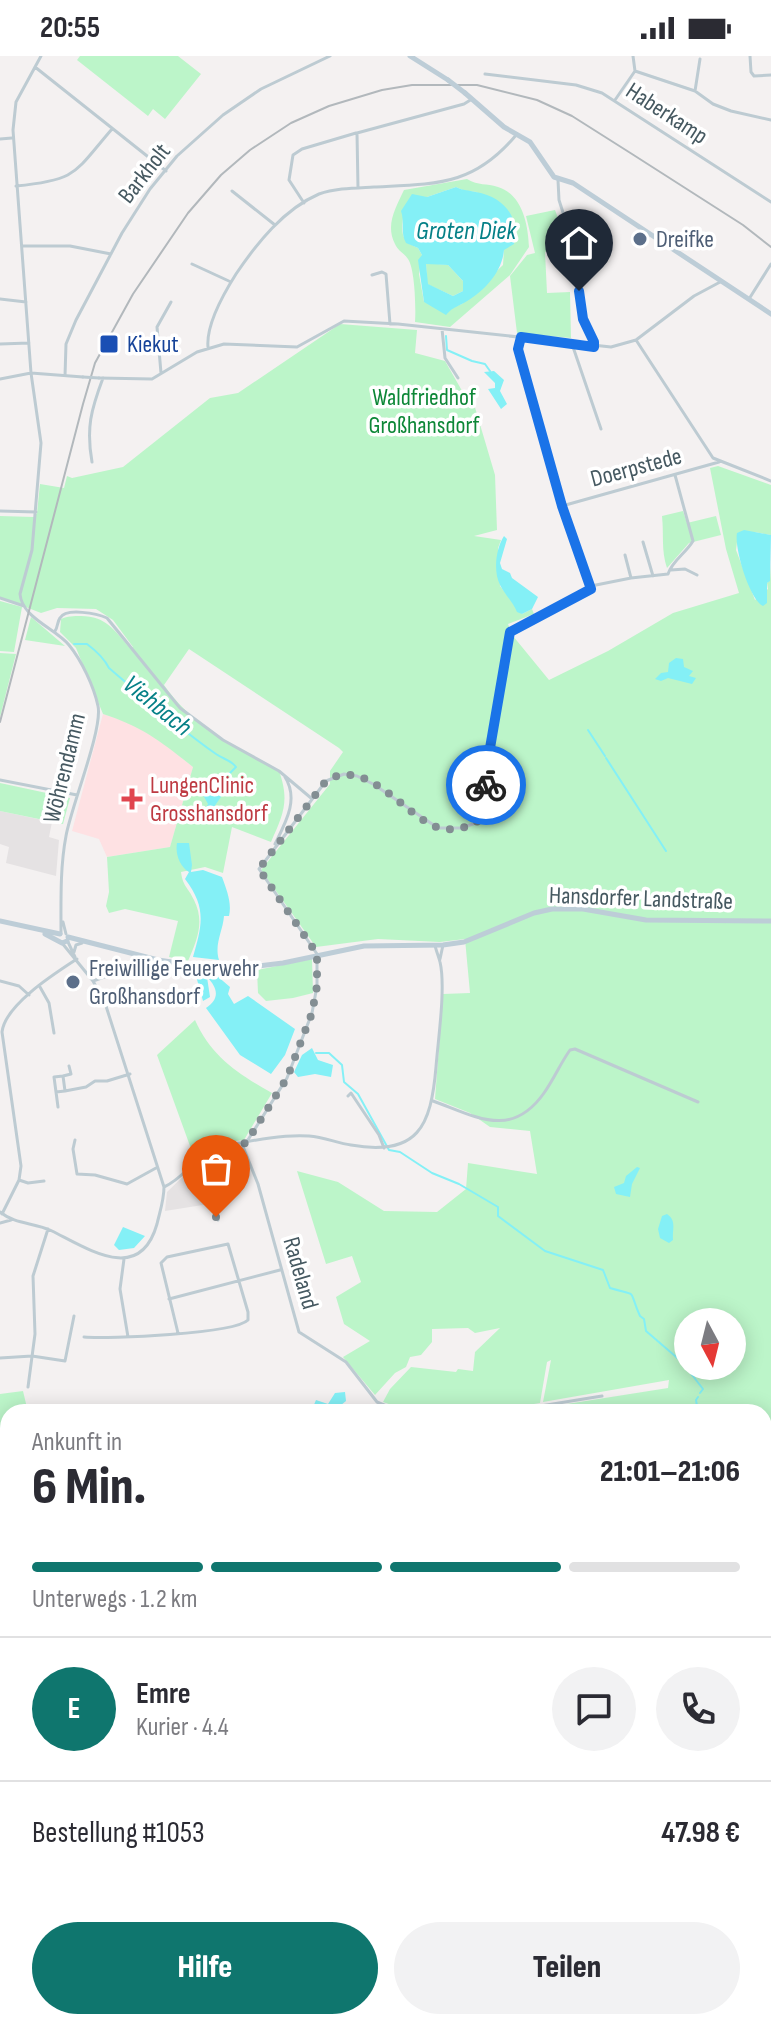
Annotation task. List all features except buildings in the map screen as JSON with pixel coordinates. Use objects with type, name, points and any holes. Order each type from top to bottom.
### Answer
[{"type":"main road","points":[[413,57],[465,93],[504,127],[530,142],[547,170],[558,179],[573,183],[771,314]]},
{"type":"main road","name":"Hansdorfer Landstraße","points":[[64,938],[158,960],[226,970],[283,963],[317,954],[382,944],[443,945],[481,936],[534,913],[552,909],[583,909],[646,920],[771,921]]},
{"type":"main road","points":[[0,921],[64,938]]},
{"type":"main road","name":"Hansdorfer Landstraße","points":[[64,938],[89,944]]},
{"type":"street","points":[[24,606],[20,594],[32,550],[41,443],[31,373],[13,138],[16,102],[41,56]]},
{"type":"street","name":"Barkholt","points":[[65,376],[67,340],[111,254],[150,189],[177,156],[233,108],[261,89],[330,56]]},
{"type":"street","points":[[615,100],[635,71],[633,56]]},
{"type":"street","points":[[750,56],[754,76],[771,75]]},
{"type":"street","points":[[695,91],[700,59]]},
{"type":"street","points":[[35,67],[166,171]]},
{"type":"street","points":[[635,71],[695,91],[713,104],[731,111],[771,120]]},
{"type":"street","name":"Haberkamp","points":[[485,74],[590,88],[615,100],[771,202]]},
{"type":"street","points":[[304,203],[289,180],[293,155],[302,149],[464,104],[472,99]]},
{"type":"street","points":[[16,186],[69,176],[80,168],[112,129]]},
{"type":"street","points":[[357,133],[358,188]]},
{"type":"street","points":[[208,347],[210,329],[231,282],[275,225],[304,203],[322,193],[416,185],[463,177],[491,162],[517,134]]},
{"type":"street","points":[[0,139],[13,138]]},
{"type":"street","points":[[558,179],[559,200],[573,244],[583,319],[594,347]]},
{"type":"street","points":[[232,191],[275,225]]},
{"type":"street","points":[[22,246],[70,246],[111,254]]},
{"type":"street","points":[[192,264],[231,282]]},
{"type":"street","points":[[749,299],[771,264]]},
{"type":"street","points":[[372,275],[386,274],[390,324]]},
{"type":"street","points":[[0,379],[31,373],[146,380],[208,347],[241,343],[297,347],[338,322],[390,324],[611,347],[636,340],[694,296],[722,281]]},
{"type":"street","points":[[0,299],[26,302]]},
{"type":"street","points":[[161,373],[157,327],[171,302]]},
{"type":"street","points":[[442,329],[445,358],[458,378]]},
{"type":"street","points":[[521,337],[518,349],[562,506],[591,586]]},
{"type":"street","points":[[636,340],[706,449],[719,462],[771,481]]},
{"type":"street","points":[[0,344],[29,343]]},
{"type":"street","points":[[572,344],[601,429]]},
{"type":"street","points":[[92,462],[88,435],[90,412],[101,378]]},
{"type":"street","name":"Doerpstede","points":[[562,506],[719,462]]},
{"type":"street","points":[[270,853],[332,777],[344,774],[373,784],[438,828],[461,828],[476,823],[484,812],[490,748],[510,632],[591,586],[668,574],[693,541],[675,475]]},
{"type":"street","points":[[0,511],[36,512]]},
{"type":"street","points":[[643,542],[653,576]]},
{"type":"street","points":[[625,555],[631,578]]},
{"type":"street","points":[[669,570],[685,569],[697,575]]},
{"type":"street","points":[[0,598],[24,606]]},
{"type":"street","name":"Wöhrendamm","points":[[24,606],[55,631],[78,659],[99,713],[64,847],[64,938],[105,1003],[164,1187]]},
{"type":"street","points":[[55,631],[65,614],[95,613],[107,618],[180,708],[223,740],[279,771],[312,799]]},
{"type":"street","points":[[244,1144],[287,1078],[309,1022],[317,986],[317,954],[259,872],[286,823],[292,798],[290,784],[279,771]]},
{"type":"street","points":[[0,780],[77,795]]},
{"type":"street","points":[[1,1216],[19,1180],[20,1146],[3,1024],[11,1010],[75,956],[76,945],[82,943]]},
{"type":"street","points":[[435,945],[440,959]]},
{"type":"street","points":[[1,1216],[48,1229],[79,1245],[124,1259],[137,1256],[150,1244],[164,1198],[164,1187],[211,1150],[303,1136],[384,1148],[403,1144],[417,1136],[427,1120],[433,1101],[443,945]]},
{"type":"street","points":[[93,981],[124,970],[128,965]]},
{"type":"street","points":[[0,981],[19,986],[29,995]]},
{"type":"street","points":[[40,987],[49,1003],[54,1033]]},
{"type":"street","points":[[433,1101],[493,1123],[520,1115],[537,1102],[563,1059],[570,1050],[575,1049],[698,1102]]},
{"type":"street","points":[[58,1107],[54,1077],[71,1074],[69,1066]]},
{"type":"street","points":[[56,1092],[130,1074]]},
{"type":"street","points":[[0,1078],[9,1076]]},
{"type":"street","points":[[63,1076],[65,1091]]},
{"type":"street","points":[[348,1096],[351,1093],[364,1109],[384,1148]]},
{"type":"street","points":[[75,1140],[73,1149],[77,1174],[95,1175],[127,1184],[156,1168]]},
{"type":"street","name":"Radeland","points":[[244,1144],[299,1332],[346,1362],[382,1404]]},
{"type":"street","points":[[194,1162],[203,1173],[218,1220]]},
{"type":"street","points":[[19,1180],[28,1183],[44,1181]]},
{"type":"street","points":[[1,1216],[11,1220]]},
{"type":"street","points":[[28,1387],[36,1318],[33,1276],[48,1229]]},
{"type":"street","points":[[84,1337],[178,1333],[233,1328],[247,1323],[249,1316],[230,1246],[224,1242],[167,1257],[160,1265],[178,1333]]},
{"type":"street","points":[[124,1259],[120,1289],[128,1337]]},
{"type":"street","points":[[169,1299],[280,1270]]},
{"type":"street","points":[[0,1358],[32,1356],[65,1361],[74,1316]]},
{"type":"street","points":[[553,1404],[602,1396]]},
{"type":"shaded area","name":"LungenClinic Grosshansdorf","points":[[103,714],[134,724],[193,767],[170,847],[107,857],[99,839],[72,831]]},
{"type":"shaded area","points":[[0,811],[52,822],[49,837],[59,840],[56,876],[6,863],[9,847],[0,844]]},
{"type":"shaded area","points":[[194,1166],[201,1175],[209,1204],[165,1211],[167,1192]]},
{"type":"green space","points":[[80,56],[178,56],[201,74],[165,119],[153,109],[148,116],[77,60]]},
{"type":"green space","points":[[467,179],[506,191],[519,204],[522,212],[529,247],[510,275],[450,327],[415,322],[412,271],[406,257],[396,246],[391,230],[393,216],[404,190]],"holes":[[[456,187],[477,192],[504,250],[503,265],[462,304],[453,307],[424,302],[419,274],[422,255],[404,237],[403,218],[427,197]]]},
{"type":"green space","points":[[555,210],[569,248],[545,252],[547,293],[570,292],[571,338],[517,333],[510,276],[527,255],[535,253],[526,216]]},
{"type":"green space","points":[[426,263],[448,265],[463,281],[463,291],[453,296],[427,284]]},
{"type":"green space","name":"Waldfriedhof Großhansdorf","points":[[340,324],[417,330],[415,353],[445,361],[465,396],[471,394],[495,475],[497,530],[474,536],[501,540],[498,548],[500,586],[522,614],[532,609],[534,614],[508,624],[513,636],[549,680],[608,651],[673,613],[739,593],[726,549],[710,468],[718,466],[771,485],[771,535],[754,532],[737,542],[736,550],[755,600],[768,589],[771,564],[771,1404],[567,1404],[668,1388],[669,1380],[543,1402],[551,1360],[547,1362],[540,1403],[383,1402],[390,1389],[411,1367],[473,1371],[475,1352],[500,1328],[475,1333],[468,1328],[432,1329],[432,1342],[421,1355],[410,1357],[406,1367],[395,1373],[375,1395],[343,1357],[370,1341],[344,1324],[336,1297],[361,1282],[352,1256],[326,1264],[297,1171],[338,1182],[384,1211],[437,1212],[466,1189],[468,1163],[537,1174],[530,1131],[490,1127],[470,1113],[435,1099],[443,994],[470,993],[465,939],[440,942],[378,939],[316,947],[261,870],[330,784],[330,771],[343,752],[189,649],[164,685],[202,724],[279,771],[284,791],[282,816],[271,842],[232,827],[223,873],[205,867],[181,872],[199,916],[197,938],[188,961],[169,957],[178,921],[125,909],[109,913],[106,906],[109,892],[107,857],[170,847],[193,767],[151,736],[103,714],[76,648],[60,632],[61,619],[73,616],[97,618],[109,625],[130,648],[133,647],[113,620],[96,609],[57,608],[41,613],[0,597],[0,516],[34,517],[40,484],[64,488],[67,476],[72,478],[123,467],[210,398],[238,393]]},
{"type":"green space","points":[[683,511],[687,523],[716,516],[721,535],[689,543],[667,568],[662,516]]},
{"type":"green space","points":[[0,601],[22,607],[14,652],[0,651]]},
{"type":"green space","points":[[31,617],[65,646],[25,640]]},
{"type":"green space","points":[[0,653],[16,654],[0,717]]},
{"type":"green space","points":[[0,783],[70,798],[63,824],[0,811]]},
{"type":"green space","points":[[312,959],[313,993],[266,1001],[258,993],[257,970]]},
{"type":"green space","points":[[195,1020],[217,1054],[248,1079],[272,1093],[244,1140],[218,1143],[194,1157],[157,1055]]},
{"type":"green space","points":[[23,1391],[26,1404],[0,1404],[0,1394]]},
{"type":"water","name":"Groten Diek","points":[[456,187],[486,195],[495,198],[508,210],[515,225],[514,244],[504,250],[500,267],[490,282],[446,315],[424,302],[418,260],[422,255],[418,248],[406,243],[403,235],[401,211],[412,194],[427,197]],"holes":[[[426,264],[448,265],[463,281],[463,291],[453,296],[428,284]]]},
{"type":"water","points":[[494,371],[504,380],[500,391],[507,404],[501,409],[488,389],[495,388],[495,383],[484,372]]},
{"type":"water","points":[[744,530],[771,535],[770,581],[767,583],[767,603],[763,606],[748,584],[740,560],[737,533]]},
{"type":"water","points":[[504,536],[507,539],[500,563],[502,569],[538,597],[532,609],[522,614],[517,612],[498,579],[496,560]]},
{"type":"water","points":[[676,658],[683,659],[684,667],[693,671],[689,676],[696,678],[692,684],[668,678],[661,681],[655,679],[661,673],[668,672],[669,663]]},
{"type":"water","points":[[205,789],[219,789],[221,797],[206,818],[197,824],[208,804],[203,795]]},
{"type":"water","points":[[177,843],[189,843],[191,872],[203,870],[222,877],[224,882],[230,911],[229,916],[224,916],[218,943],[219,960],[193,957],[199,935],[200,908],[185,879],[189,872],[179,860]]},
{"type":"water","points":[[204,971],[216,975],[230,987],[228,994],[234,1004],[248,996],[295,1029],[285,1055],[271,1074],[240,1055],[206,1008],[214,1001],[216,993],[207,977],[210,997],[203,1001],[196,976]]},
{"type":"water","points":[[312,1048],[318,1060],[333,1065],[331,1077],[315,1074],[298,1077],[294,1072],[302,1055]]},
{"type":"water","points":[[640,1168],[630,1197],[616,1194],[614,1187],[624,1183],[626,1176]]},
{"type":"water","points":[[667,1214],[673,1226],[673,1240],[669,1243],[660,1238],[658,1229],[662,1216]]},
{"type":"water","points":[[123,1227],[145,1236],[134,1248],[119,1250],[114,1245]]},
{"type":"water","points":[[345,1392],[346,1401],[328,1404],[335,1393]]},
{"type":"waterway","points":[[446,336],[447,350],[485,364],[490,371]]},
{"type":"waterway","name":"Viehbach","points":[[74,644],[87,644],[109,668],[161,712],[232,763],[236,767],[230,773]]},
{"type":"waterway","points":[[588,730],[605,756]]},
{"type":"waterway","points":[[606,758],[666,851]]},
{"type":"waterway","points":[[316,1053],[329,1053],[342,1065],[344,1082],[358,1094],[389,1150],[400,1152],[432,1173],[459,1184],[498,1207],[498,1216],[545,1251],[603,1270],[610,1288],[631,1294],[644,1319],[646,1331],[682,1362],[703,1389],[700,1393]]},
{"type":"waterway","points":[[697,1404],[698,1397]]},
{"type":"railway","points":[[0,722],[95,363],[133,294],[188,213],[221,175],[250,150],[291,123],[329,106],[382,90],[412,85],[477,85],[537,100],[572,116],[743,225],[771,247]]},
{"type":"way so far","points":[[216,1217],[203,1173],[194,1162],[211,1150],[246,1143],[287,1078],[312,1013],[317,986],[317,954],[259,869],[332,777],[344,774],[357,776],[438,828],[452,829],[476,823],[484,812],[486,785]]},
{"type":"place","name":"Dreifke","points":[[640,239]]},
{"type":"place","name":"Kiekut","points":[[109,344]]},
{"type":"place","name":"LungenClinic Grosshansdorf","points":[[132,799]]},
{"type":"place","name":"Freiwillige Feuerwehr Großhansdorf","points":[[73,982]]},
{"type":"route","points":[[486,785],[507,637],[510,632],[591,589],[562,506],[518,349],[521,337],[594,347],[583,319],[579,291]]}]
